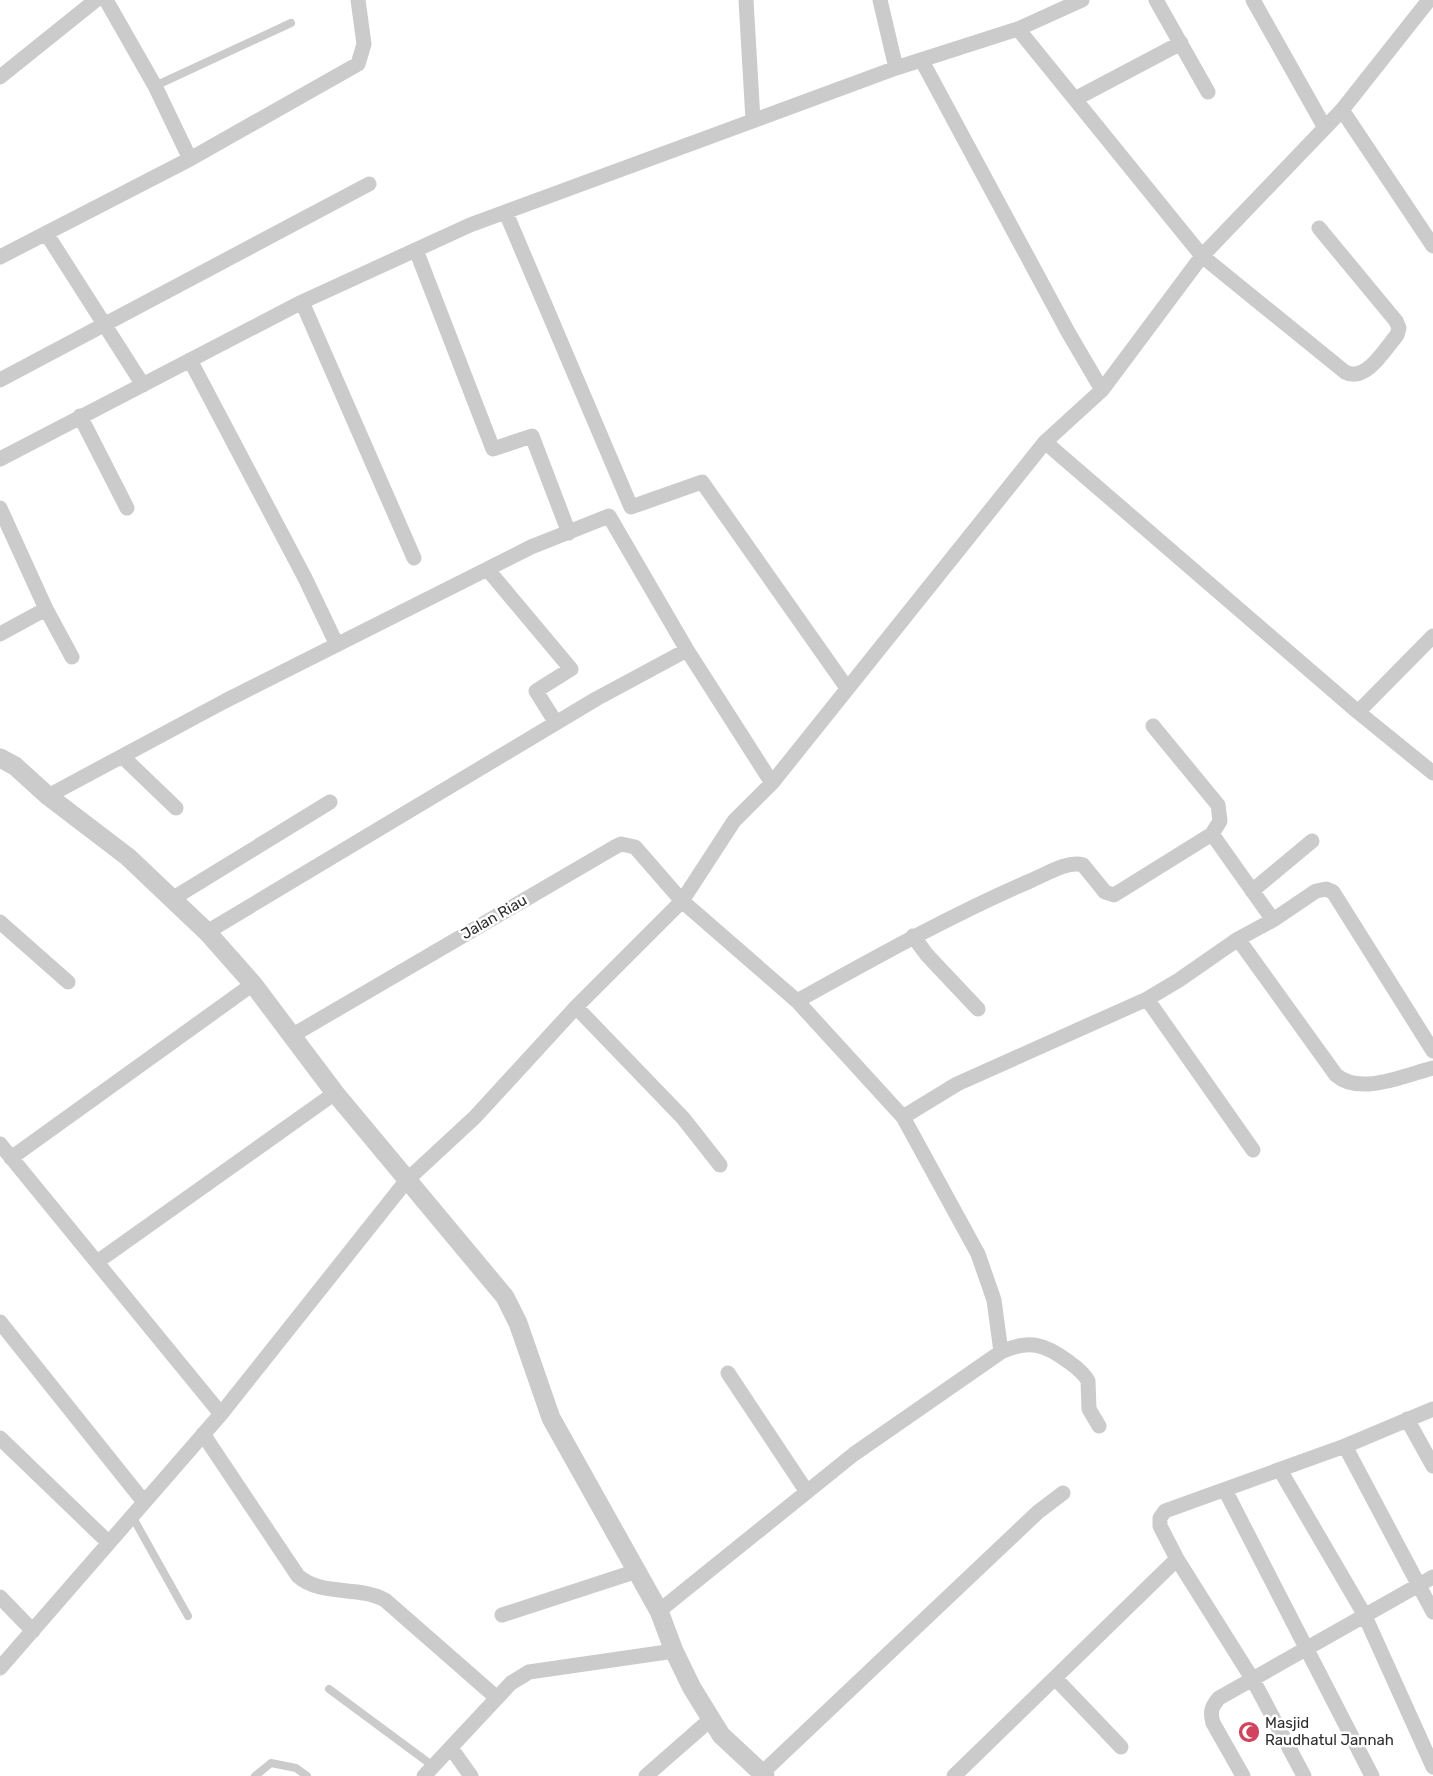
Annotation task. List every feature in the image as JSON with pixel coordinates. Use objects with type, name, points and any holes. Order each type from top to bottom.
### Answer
[{"type":"street","points":[[0,77],[96,0]]},
{"type":"street","points":[[106,0],[155,86],[190,159]]},
{"type":"street","points":[[0,256],[190,159],[358,64],[364,44],[358,0]]},
{"type":"street","points":[[746,0],[753,120]]},
{"type":"street","points":[[880,0],[896,68]]},
{"type":"street","points":[[0,460],[80,416],[302,302],[470,225],[896,68],[1018,29],[1052,6],[1082,0]]},
{"type":"street","points":[[1156,0],[1208,92]]},
{"type":"street","points":[[1253,0],[1325,128]]},
{"type":"street","points":[[0,1668],[221,1414],[407,1180],[475,1117],[576,1007],[682,901],[734,821],[772,783],[1045,442],[1102,390],[1202,256],[1342,110],[1429,0]]},
{"type":"street","points":[[1018,29],[1202,256],[1345,372],[1351,375],[1359,374],[1367,369],[1397,335],[1398,328],[1396,321],[1319,228]]},
{"type":"street","points":[[1075,99],[1181,43]]},
{"type":"street","points":[[922,61],[1068,332],[1102,390]]},
{"type":"street","points":[[1342,110],[1433,246]]},
{"type":"street","points":[[0,380],[369,184]]},
{"type":"street","points":[[506,213],[631,507]]},
{"type":"street","points":[[46,233],[143,385]]},
{"type":"street","points":[[416,250],[494,449],[532,436],[569,532]]},
{"type":"street","points":[[302,302],[414,558]]},
{"type":"street","points":[[190,360],[305,578],[337,645]]},
{"type":"street","points":[[80,416],[127,508]]},
{"type":"street","points":[[1045,442],[1358,712],[1433,773]]},
{"type":"street","points":[[48,796],[225,701],[531,547],[631,507],[702,482],[847,688]]},
{"type":"street","points":[[0,508],[46,609],[72,658]]},
{"type":"street","points":[[609,516],[687,650],[772,783]]},
{"type":"street","points":[[488,570],[571,669],[536,691],[556,723]]},
{"type":"street","points":[[0,634],[46,609]]},
{"type":"street","points":[[1358,712],[1433,636]]},
{"type":"street","points":[[206,932],[556,723],[687,650]]},
{"type":"street","points":[[797,1001],[913,936],[984,901],[1074,864],[1083,865],[1105,892],[1114,895],[1212,834],[1220,821],[1218,805],[1153,726]]},
{"type":"street","points":[[123,757],[176,808]]},
{"type":"street","points":[[0,758],[15,766],[48,796],[128,858],[206,932],[253,984],[335,1093],[505,1297],[518,1323],[551,1418],[659,1611],[674,1651],[711,1719],[722,1735],[764,1775],[1038,1512],[1063,1493]]},
{"type":"street","points":[[172,899],[330,802]]},
{"type":"street","points":[[1212,834],[1273,920]]},
{"type":"street","points":[[1252,891],[1312,841]]},
{"type":"street","name":"Jalan Riau","points":[[293,1035],[621,844],[634,847],[682,901],[797,1001],[903,1117],[978,1254],[994,1300],[1001,1352]]},
{"type":"street","points":[[903,1117],[957,1084],[1147,999],[1179,980],[1238,939],[1273,920],[1320,889],[1333,892],[1433,1051]]},
{"type":"street","points":[[0,922],[68,982]]},
{"type":"street","points":[[913,936],[927,955],[978,1009]]},
{"type":"street","points":[[1238,939],[1342,1081],[1363,1086],[1433,1068]]},
{"type":"street","points":[[11,1158],[253,984]]},
{"type":"street","points":[[1147,999],[1254,1150]]},
{"type":"street","points":[[576,1007],[683,1118],[720,1165]]},
{"type":"street","points":[[97,1262],[335,1093]]},
{"type":"street","points":[[0,1144],[221,1414]]},
{"type":"street","points":[[0,1322],[144,1502]]},
{"type":"street","points":[[659,1611],[854,1454],[1001,1352],[1015,1346],[1030,1344],[1042,1346],[1074,1366],[1087,1378],[1089,1409],[1099,1426]]},
{"type":"street","points":[[728,1373],[807,1492]]},
{"type":"street","points":[[1304,1776],[1253,1680],[1177,1559],[1160,1526],[1160,1518],[1166,1510],[1345,1446],[1433,1409]]},
{"type":"street","points":[[1407,1419],[1433,1466]]},
{"type":"street","points":[[204,1434],[298,1576],[312,1585],[369,1593],[384,1600],[497,1698]]},
{"type":"street","points":[[0,1438],[109,1543]]},
{"type":"street","points":[[1345,1446],[1420,1584],[1433,1612]]},
{"type":"street","points":[[1280,1470],[1364,1614],[1433,1767]]},
{"type":"street","points":[[1225,1490],[1372,1776]]},
{"type":"street","points":[[954,1776],[1177,1559]]},
{"type":"street","points":[[502,1615],[637,1570]]},
{"type":"street","points":[[1243,1776],[1213,1724],[1210,1714],[1213,1705],[1219,1698],[1364,1614],[1433,1577]]},
{"type":"street","points":[[0,1597],[33,1630]]},
{"type":"street","points":[[429,1771],[511,1683],[529,1672],[674,1651]]},
{"type":"street","points":[[1055,1678],[1121,1747]]},
{"type":"street","points":[[646,1776],[711,1719]]},
{"type":"street","points":[[451,1748],[471,1776]]},
{"type":"lane","points":[[155,86],[290,23]]},
{"type":"lane","points":[[132,1516],[188,1616]]},
{"type":"lane","points":[[329,1689],[429,1771]]},
{"type":"lane","points":[[255,1776],[271,1763],[296,1768],[307,1776]]},
{"type":"place","name":"Masjid Raudhatul Jannah","points":[[1249,1732]]}]
